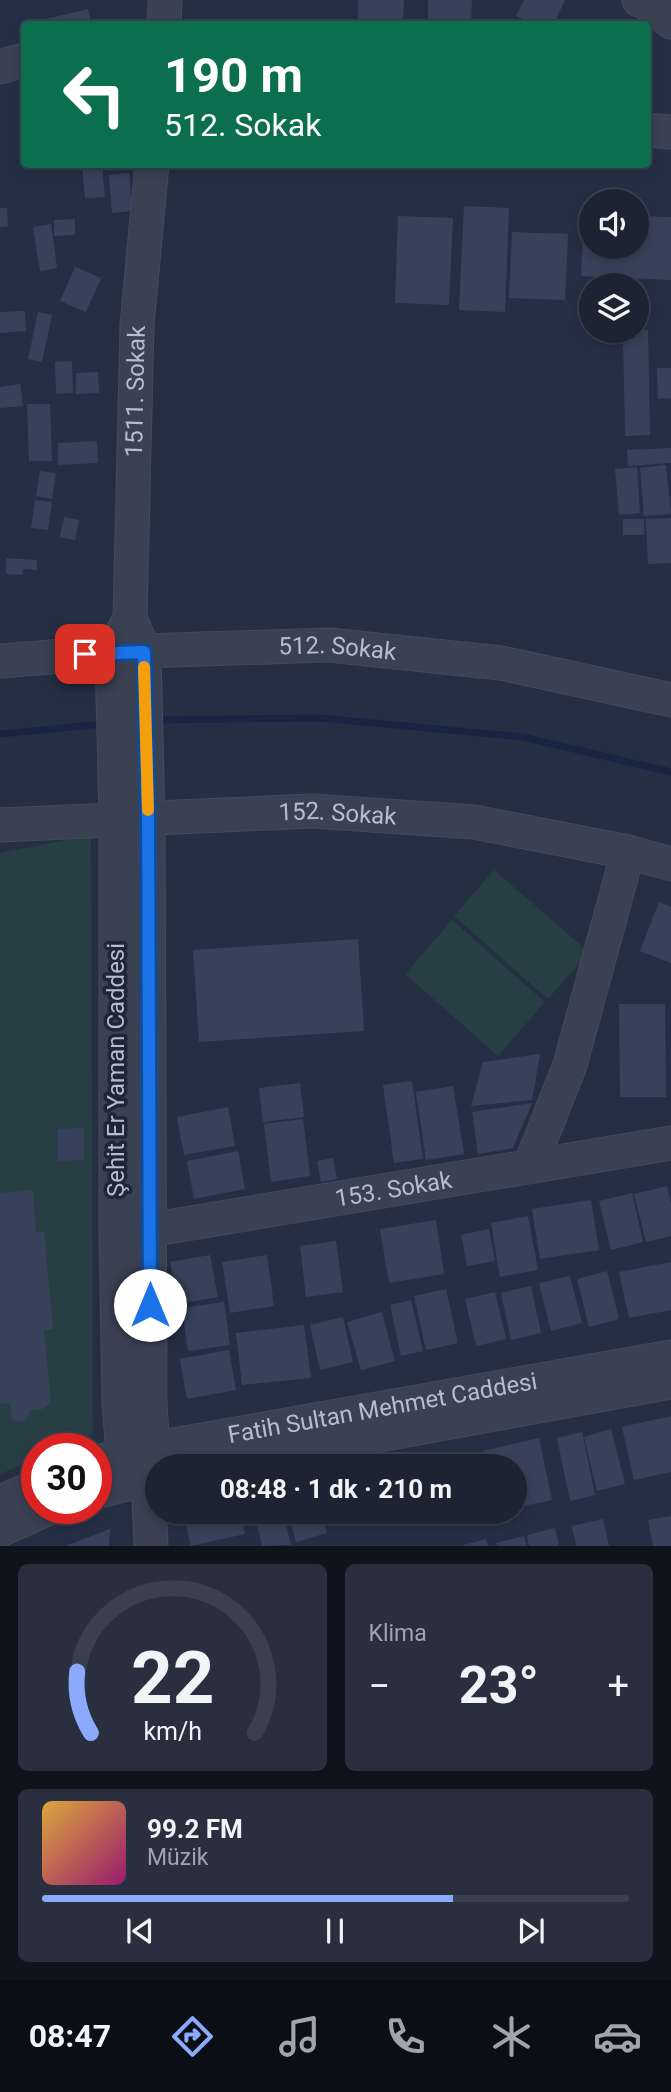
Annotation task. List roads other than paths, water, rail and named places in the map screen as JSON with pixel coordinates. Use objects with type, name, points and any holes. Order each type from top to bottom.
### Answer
[{"type":"street","points":[[164,21],[165,0]]},
{"type":"street","points":[[639,0],[671,22]]},
{"type":"street","points":[[0,67],[21,61]]},
{"type":"street","points":[[651,130],[671,132]]},
{"type":"street","name":"1511. Sokak","points":[[128,663],[137,325],[152,168]]},
{"type":"street","name":"512. Sokak","points":[[0,661],[128,663],[328,645],[501,663],[671,700]]},
{"type":"street","name":"Şehit Er Yaman Caddesi","points":[[128,663],[151,1230],[150,1404],[136,1464]]},
{"type":"street","name":"Şehit Er Yaman Caddesi","points":[[132,807],[117,1235],[119,1403],[136,1464],[151,1546]]},
{"type":"street","name":"152. Sokak","points":[[0,825],[132,807],[313,811],[474,822],[628,852],[671,864]]},
{"type":"street","points":[[530,1166],[570,1065],[628,852]]},
{"type":"street","name":"153. Sokak","points":[[117,1235],[671,1143]]},
{"type":"street","name":"Fatih Sultan Mehmet Caddesi","points":[[112,1481],[136,1464],[671,1357]]},
{"type":"street","name":"Fatih Sultan Mehmet Caddesi","points":[[274,1454],[671,1382]]},
{"type":"street","points":[[0,1502],[21,1493]]},
{"type":"street","points":[[0,1530],[21,1521]]},
{"type":"waterway","points":[[154,720],[320,718],[523,737],[671,772]]},
{"type":"waterway","points":[[0,734],[104,724]]}]
